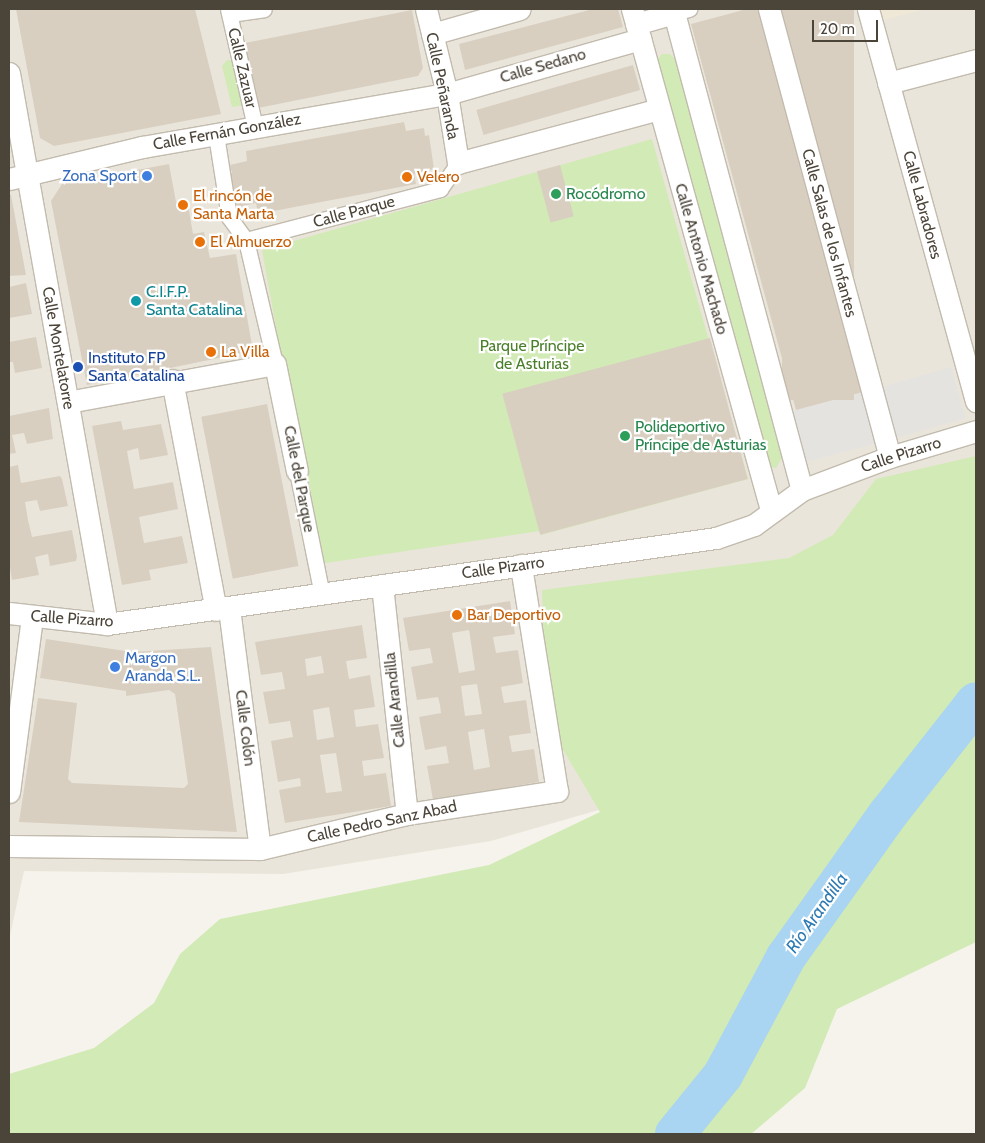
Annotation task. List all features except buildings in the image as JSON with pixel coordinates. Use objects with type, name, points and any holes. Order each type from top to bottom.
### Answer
[{"type":"street","points":[[229,11],[264,9]]},
{"type":"street","name":"Calle Peñaranda","points":[[426,9],[446,94],[458,163]]},
{"type":"street","points":[[432,34],[520,9]]},
{"type":"street","name":"Calle Salas de los Infantes","points":[[769,9],[890,457]]},
{"type":"street","name":"Calle Labradores","points":[[868,9],[976,401]]},
{"type":"street","points":[[679,10],[802,490]]},
{"type":"street","name":"Calle Sedano","points":[[446,94],[679,10]]},
{"type":"street","name":"Calle Zazuar","points":[[229,11],[255,127]]},
{"type":"street","name":"Calle Antonio Machado","points":[[636,24],[771,510]]},
{"type":"street","points":[[888,83],[976,60]]},
{"type":"street","name":"Calle Montelatorre","points":[[9,73],[18,178],[68,402],[107,624]]},
{"type":"street","name":"Calle Fernán González","points":[[18,178],[142,148],[446,94]]},
{"type":"street","points":[[458,163],[659,109]]},
{"type":"street","points":[[68,402],[172,380],[276,364],[246,240],[229,217],[216,135]]},
{"type":"street","name":"Calle Parque","points":[[246,240],[440,189],[458,163]]},
{"type":"street","name":"Calle del Parque","points":[[276,364],[322,595]]},
{"type":"street","name":"Calle Colón","points":[[172,380],[222,609],[260,849]]},
{"type":"street","name":"Calle Pizarro","points":[[9,613],[107,624],[716,538],[754,525],[771,510],[802,490],[890,457],[976,431]]},
{"type":"street","name":"Calle Pedro Sanz Abad","points":[[9,846],[260,849],[407,814],[557,791],[521,565]]},
{"type":"street","name":"Calle Arandilla","points":[[382,586],[407,814]]},
{"type":"street","points":[[9,792],[32,617]]},
{"type":"shaded area","points":[[9,9],[976,9],[976,675],[947,710],[491,841],[283,874],[24,871],[9,940]]},
{"type":"shaded area","points":[[877,9],[925,9],[880,21]]},
{"type":"shaded area","points":[[951,367],[966,418],[894,438],[880,387]]},
{"type":"shaded area","points":[[866,391],[880,442],[803,463],[790,411]]},
{"type":"green space","points":[[662,54],[670,54],[676,60],[783,456],[776,468],[769,467],[657,60]]},
{"type":"green space","points":[[227,60],[233,60],[245,105],[232,107],[222,66]]},
{"type":"green space","name":"Parque Príncipe de Asturias","points":[[652,139],[748,479],[541,535],[540,531],[319,564],[262,250]]},
{"type":"green space","points":[[976,456],[976,942],[837,1009],[805,1088],[751,1134],[9,1134],[9,1074],[94,1048],[154,1003],[180,954],[220,919],[489,865],[600,812],[546,721],[542,590],[789,558],[833,535],[876,479]]},
{"type":"waterway","name":"Río Arandilla","points":[[675,1134],[723,1075],[786,957],[888,814],[976,702]]},
{"type":"place","name":"Zona Sport","points":[[147,176]]},
{"type":"place","name":"Velero","points":[[407,177]]},
{"type":"place","name":"Rocódromo","points":[[556,194]]},
{"type":"place","name":"El rincón de Santa Marta","points":[[183,205]]},
{"type":"place","name":"El Almuerzo","points":[[200,242]]},
{"type":"place","name":"C.I.F.P. Santa Catalina","points":[[136,301]]},
{"type":"place","name":"La Villa","points":[[211,352]]},
{"type":"place","name":"Instituto FP Santa Catalina","points":[[78,367]]},
{"type":"place","name":"Polideportivo Príncipe de Asturias","points":[[625,436]]},
{"type":"place","name":"Bar Deportivo","points":[[457,615]]},
{"type":"place","name":"Margon Aranda S.L.","points":[[115,667]]}]
